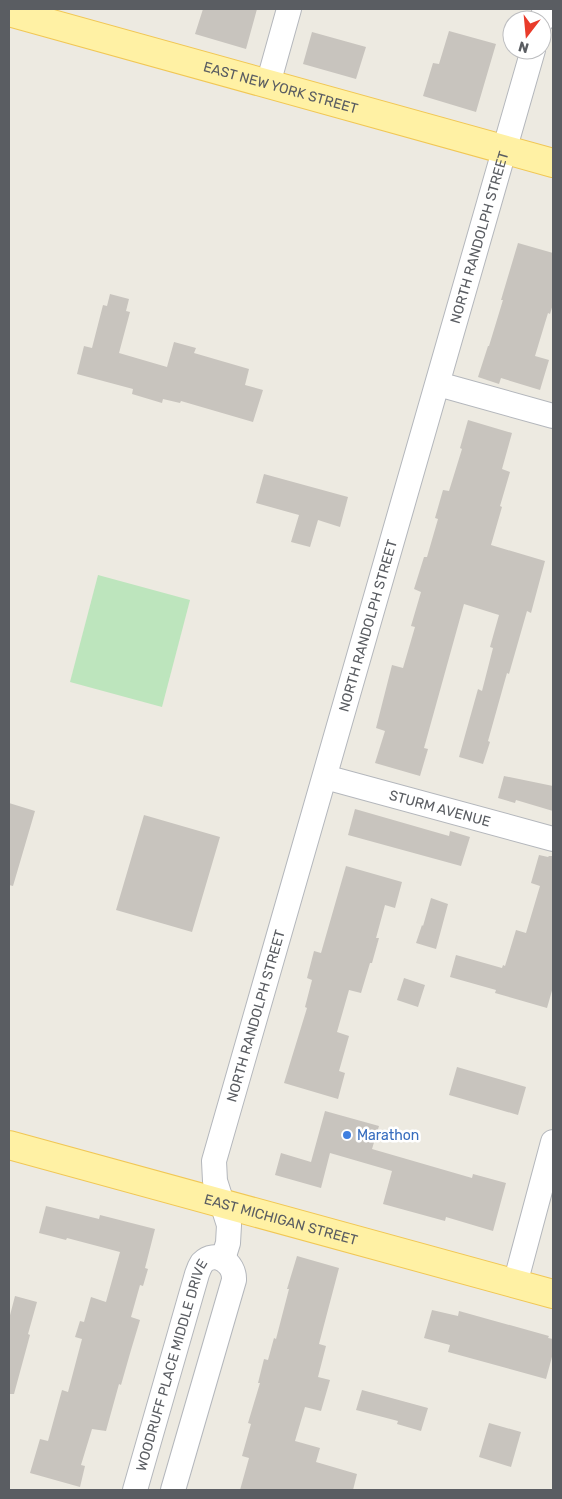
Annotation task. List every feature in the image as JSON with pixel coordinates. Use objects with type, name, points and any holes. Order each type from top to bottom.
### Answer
[{"type":"main road","name":"EAST NEW YORK STREET","points":[[26,13],[268,84],[553,163]]},
{"type":"main road","name":"EAST MICHIGAN STREET","points":[[9,1145],[553,1294]]},
{"type":"street","points":[[268,84],[289,9]]},
{"type":"street","name":"NORTH RANDOLPH STREET","points":[[222,1203],[214,1182],[214,1161],[530,60]]},
{"type":"street","points":[[438,384],[553,416]]},
{"type":"street","name":"STURM AVENUE","points":[[325,777],[553,839]]},
{"type":"street","points":[[515,1284],[553,1142]]},
{"type":"street","name":"WOODRUFF PLACE MIDDLE DRIVE","points":[[222,1203],[229,1225],[228,1242],[223,1259]]},
{"type":"street","name":"WOODRUFF PLACE MIDDLE DRIVE","points":[[135,1490],[197,1274],[201,1264],[207,1260],[213,1258],[223,1259],[232,1267],[234,1280],[173,1490]]},
{"type":"green space","points":[[98,575],[190,600],[162,707],[70,682]]},
{"type":"building","points":[[203,9],[257,9],[246,49],[195,34]]},
{"type":"building","points":[[449,31],[496,44],[476,112],[423,96],[433,63],[439,64]]},
{"type":"building","points":[[312,32],[366,47],[356,79],[303,64]]},
{"type":"building","points":[[518,243],[553,253],[553,304],[550,314],[548,313],[535,356],[549,360],[540,390],[501,378],[499,384],[478,377],[503,300],[501,300]]},
{"type":"building","points":[[110,294],[129,299],[126,311],[130,312],[119,353],[167,367],[174,342],[196,348],[194,353],[249,369],[245,385],[263,390],[253,422],[181,401],[180,403],[163,399],[162,403],[132,394],[133,389],[77,374],[84,346],[92,348],[103,305],[107,306]]},
{"type":"building","points":[[468,420],[512,433],[502,469],[510,472],[491,545],[545,561],[531,613],[527,611],[509,674],[507,673],[483,764],[459,757],[478,689],[482,691],[493,648],[490,647],[499,615],[464,604],[424,748],[428,749],[420,776],[375,763],[385,731],[376,728],[392,665],[403,668],[415,627],[411,626],[421,592],[414,589],[424,557],[427,557],[438,519],[435,518],[443,490],[449,491],[462,449],[460,448]]},
{"type":"building","points":[[264,474],[348,497],[340,527],[318,520],[310,547],[291,542],[299,515],[256,503]]},
{"type":"building","points":[[504,776],[553,786],[553,811],[516,800],[515,803],[498,798]]},
{"type":"building","points":[[9,803],[35,811],[13,886],[9,885]]},
{"type":"building","points":[[355,809],[449,836],[450,831],[470,837],[461,866],[348,835]]},
{"type":"building","points":[[144,815],[220,837],[192,932],[116,910]]},
{"type":"building","points":[[539,855],[553,856],[553,987],[547,1008],[495,993],[496,990],[450,977],[456,955],[502,968],[503,965],[505,966],[516,930],[526,933],[540,886],[531,883]]},
{"type":"building","points":[[346,866],[402,882],[395,908],[385,905],[376,938],[379,938],[361,993],[349,990],[337,1032],[349,1036],[339,1071],[345,1073],[338,1099],[284,1083],[307,1008],[305,1007],[312,980],[307,978],[314,951],[321,953]]},
{"type":"building","points":[[431,898],[448,904],[436,949],[416,943]]},
{"type":"building","points":[[404,978],[425,985],[418,1007],[397,1000]]},
{"type":"building","points":[[457,1067],[526,1087],[518,1115],[449,1095]]},
{"type":"building","points":[[325,1111],[379,1126],[372,1149],[472,1178],[473,1174],[506,1183],[493,1231],[446,1217],[445,1221],[383,1204],[392,1171],[330,1153],[321,1188],[275,1175],[281,1153],[311,1162]]},
{"type":"building","points":[[46,1206],[99,1219],[100,1215],[155,1229],[145,1268],[148,1269],[143,1286],[140,1285],[131,1317],[140,1320],[106,1431],[92,1429],[81,1465],[85,1466],[80,1487],[30,1473],[40,1439],[48,1441],[62,1390],[68,1392],[82,1339],[75,1337],[80,1321],[84,1322],[91,1297],[106,1302],[120,1252],[67,1238],[66,1240],[39,1233]]},
{"type":"building","points":[[297,1256],[339,1268],[319,1344],[326,1346],[318,1377],[330,1380],[321,1411],[305,1407],[295,1441],[320,1448],[316,1462],[357,1474],[353,1490],[240,1490],[249,1458],[242,1456],[251,1424],[248,1423],[260,1383],[258,1383],[264,1359],[268,1360],[274,1338],[276,1339],[289,1289],[287,1289]]},
{"type":"building","points":[[15,1296],[37,1302],[14,1394],[9,1394],[9,1319]]},
{"type":"building","points":[[432,1310],[458,1316],[459,1311],[549,1336],[548,1338],[553,1339],[553,1353],[546,1379],[448,1352],[450,1345],[424,1338]]},
{"type":"building","points":[[362,1390],[428,1408],[421,1431],[397,1424],[398,1421],[356,1410]]},
{"type":"building","points":[[489,1423],[521,1432],[511,1467],[479,1457]]},
{"type":"place","name":"Marathon","points":[[347,1135]]}]
